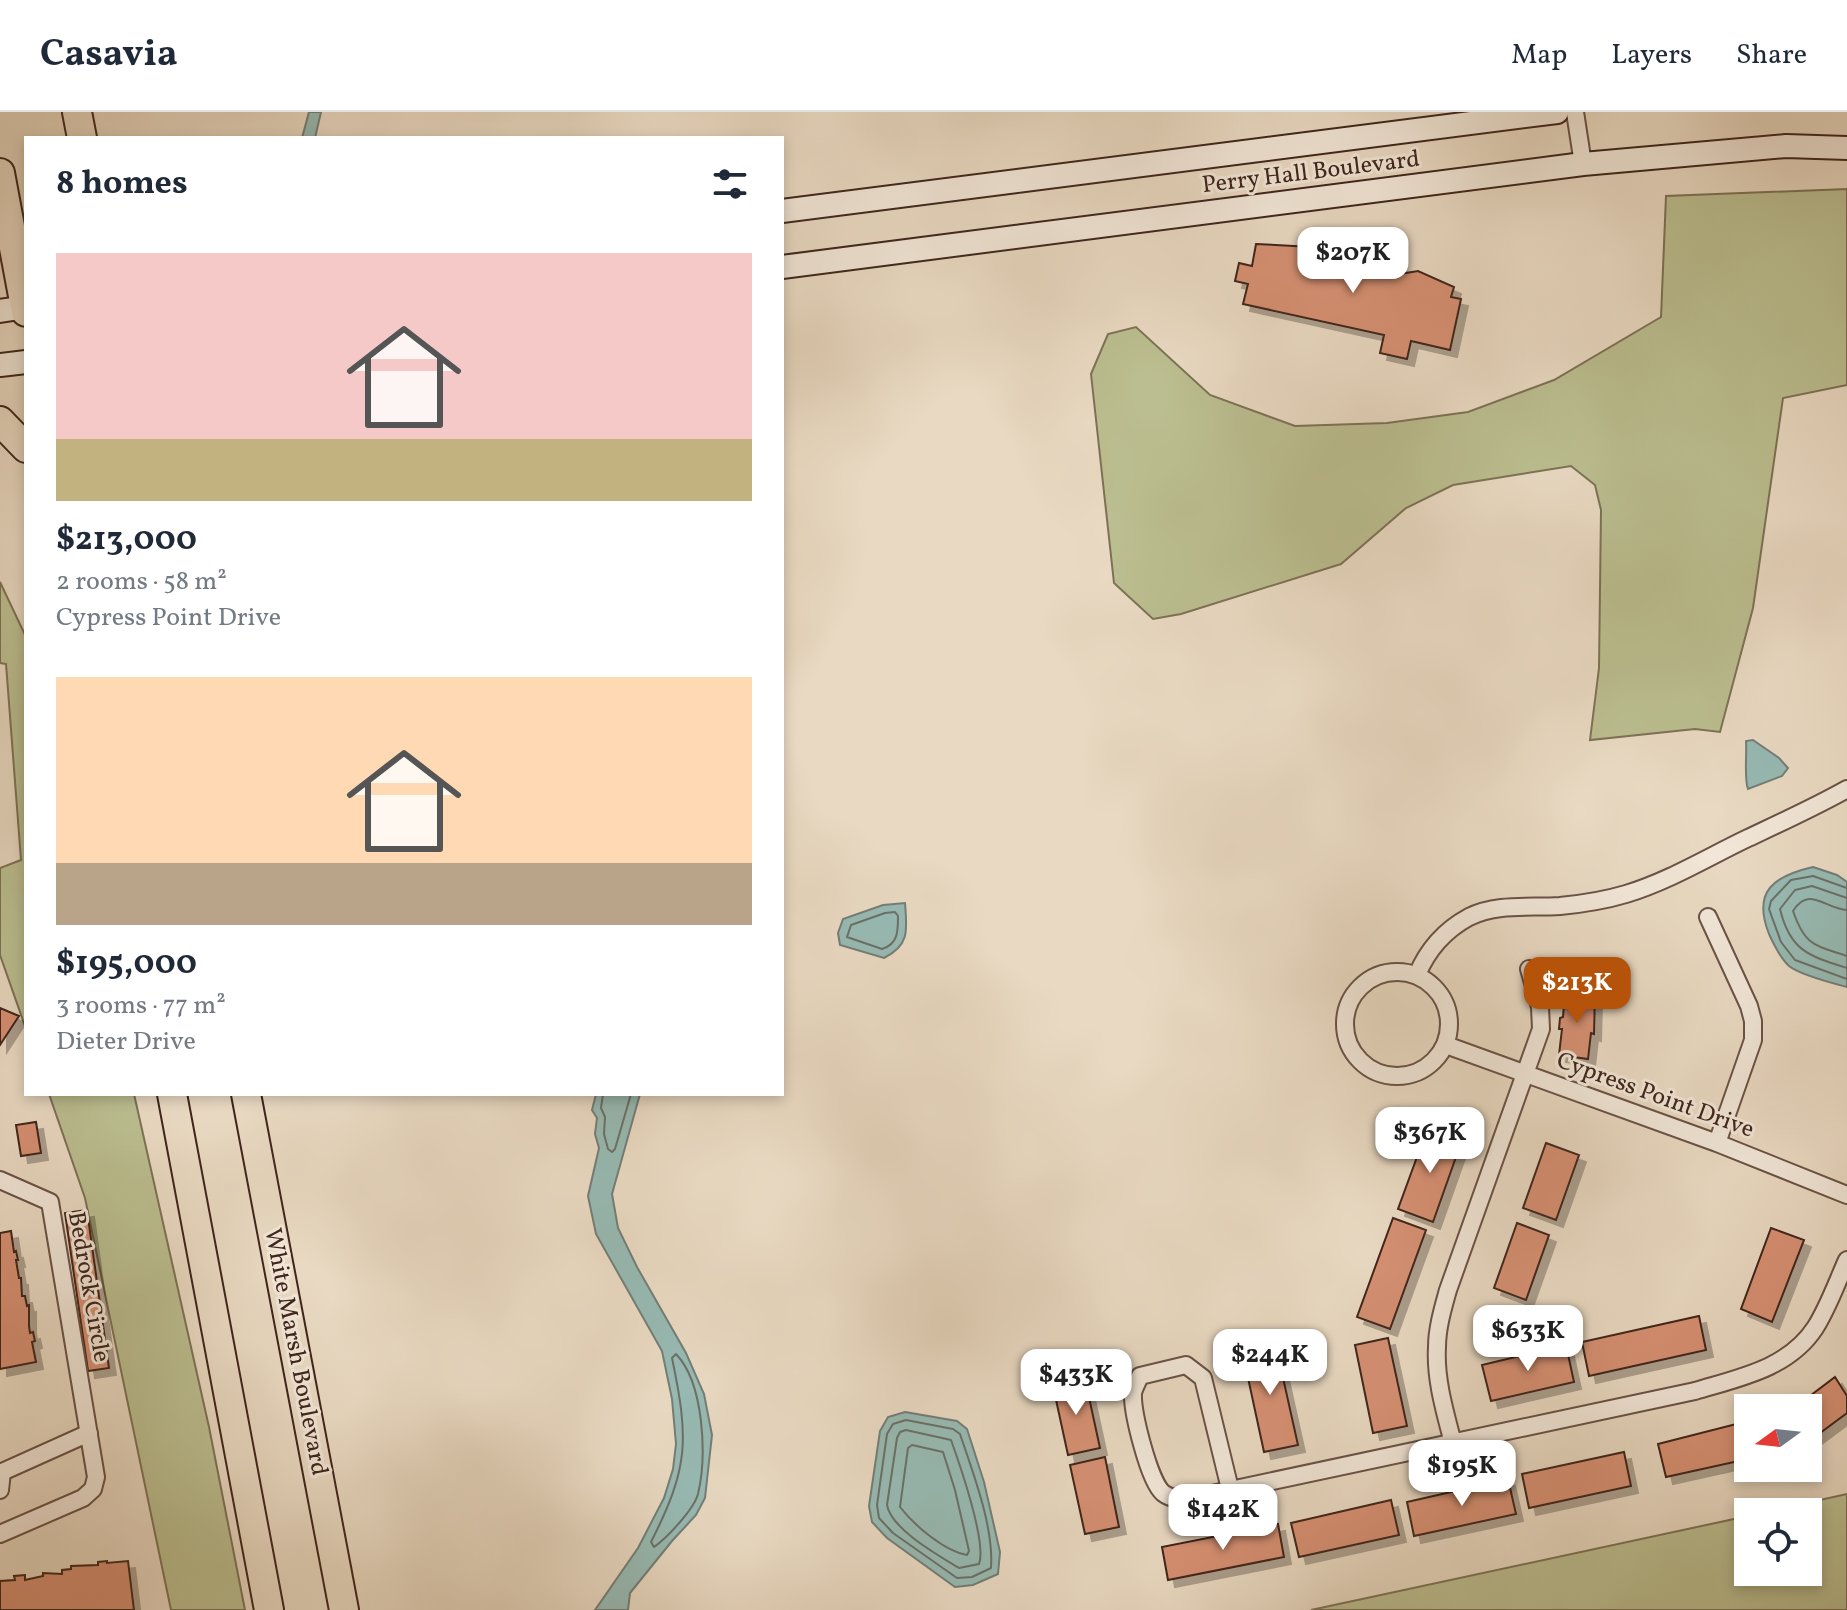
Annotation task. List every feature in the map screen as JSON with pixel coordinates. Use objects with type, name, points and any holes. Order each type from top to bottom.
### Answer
[{"type":"highway","points":[[61,112],[66,136]]},
{"type":"highway","points":[[77,112],[82,136]]},
{"type":"highway","points":[[0,173],[24,299]]},
{"type":"highway","points":[[0,421],[24,446]]},
{"type":"highway","points":[[172,1096],[269,1610]]},
{"type":"highway","name":"White Marsh Boulevard","points":[[246,1096],[344,1610]]},
{"type":"main road","points":[[1442,126],[1470,112]]},
{"type":"main road","name":"Perry Hall Boulevard","points":[[784,211],[1557,112]]},
{"type":"main road","name":"Perry Hall Boulevard","points":[[784,267],[1583,164],[1786,146],[1847,148]]},
{"type":"main road","points":[[0,311],[24,309]]},
{"type":"main road","points":[[0,365],[24,362]]},
{"type":"street","points":[[1575,112],[1583,164]]},
{"type":"street","points":[[1417,975],[1426,954],[1470,917],[1508,907],[1560,906],[1624,894],[1674,876],[1847,789]]},
{"type":"street","points":[[1708,917],[1753,1021],[1753,1040],[1717,1143]]},
{"type":"street","points":[[1453,1443],[1436,1347],[1448,1290],[1541,1029],[1540,1007],[1529,969]]},
{"type":"street","points":[[1400,971],[1417,975],[1432,984],[1442,997],[1448,1014],[1446,1045],[1428,1066],[1405,1077],[1387,1076],[1371,1070],[1358,1060],[1348,1045],[1344,1025],[1346,1010],[1354,994],[1366,981],[1382,973],[1400,971]]},
{"type":"street","name":"Cypress Point Drive","points":[[1446,1045],[1717,1143],[1847,1195]]},
{"type":"street","name":"Bedrock Circle","points":[[0,1180],[50,1202],[96,1477],[93,1489],[83,1498],[0,1534]]},
{"type":"street","points":[[1230,1489],[1203,1378],[1186,1365],[1140,1376],[1133,1392],[1149,1472],[1166,1495],[1180,1500],[1695,1391],[1757,1373],[1793,1352],[1814,1329],[1847,1260]]},
{"type":"street","points":[[0,1490],[2,1472],[89,1433]]},
{"type":"green space","points":[[1847,189],[1847,385],[1783,398],[1753,608],[1720,732],[1695,729],[1590,740],[1599,668],[1601,510],[1595,485],[1571,466],[1453,485],[1406,508],[1341,564],[1181,614],[1153,619],[1114,583],[1091,374],[1108,334],[1136,327],[1210,395],[1295,426],[1387,423],[1468,412],[1554,380],[1661,317],[1666,196]]},
{"type":"green space","points":[[0,582],[24,633],[24,1023],[0,955],[0,868],[21,860],[6,664],[0,663]]},
{"type":"green space","points":[[50,1096],[134,1096],[209,1427],[245,1610],[171,1610],[85,1198]]},
{"type":"green space","points":[[1847,1494],[1847,1610],[1311,1610],[1734,1519],[1734,1586],[1822,1586],[1822,1500]]},
{"type":"water","points":[[309,112],[321,112],[315,136],[303,136]]},
{"type":"water","points":[[1753,740],[1788,768],[1782,776],[1748,789],[1746,741]]},
{"type":"water","points":[[1813,867],[1847,882],[1847,987],[1808,976],[1789,966],[1775,947],[1764,919],[1765,896],[1770,888],[1787,875]]},
{"type":"water","points":[[905,903],[905,936],[899,948],[892,953],[884,958],[840,945],[838,933],[843,919],[883,905]]},
{"type":"water","points":[[596,1096],[639,1096],[612,1194],[618,1228],[686,1353],[704,1394],[712,1435],[705,1498],[696,1515],[630,1593],[628,1610],[595,1610],[638,1548],[664,1498],[673,1469],[676,1444],[672,1399],[662,1351],[596,1234],[588,1196],[599,1148],[595,1134],[597,1118],[592,1110]]},
{"type":"water","points":[[905,1412],[957,1421],[967,1429],[984,1482],[1000,1552],[998,1574],[973,1585],[955,1587],[887,1538],[872,1522],[869,1506],[880,1431],[888,1417]]},
{"type":"building","points":[[1256,244],[1330,248],[1373,256],[1391,261],[1393,275],[1418,271],[1454,287],[1451,297],[1461,299],[1450,350],[1411,341],[1407,359],[1380,353],[1384,335],[1243,304],[1248,284],[1235,281],[1239,263],[1252,266]]},
{"type":"building","points":[[1565,992],[1595,995],[1594,1034],[1591,1033],[1588,1059],[1559,1055],[1560,1018],[1563,1017]]},
{"type":"building","points":[[0,1008],[19,1016],[0,1045]]},
{"type":"building","points":[[36,1122],[41,1153],[21,1156],[16,1125]]},
{"type":"building","points":[[1428,1127],[1462,1140],[1433,1222],[1398,1209]]},
{"type":"building","points":[[1546,1143],[1579,1155],[1556,1220],[1523,1208]]},
{"type":"building","points":[[87,1210],[109,1368],[88,1371],[65,1213]]},
{"type":"building","points":[[1393,1218],[1426,1230],[1390,1329],[1357,1317]]},
{"type":"building","points":[[1517,1223],[1549,1235],[1526,1300],[1494,1288]]},
{"type":"building","points":[[1771,1228],[1804,1240],[1772,1322],[1741,1309]]},
{"type":"building","points":[[11,1231],[22,1296],[29,1305],[29,1326],[35,1341],[32,1342],[36,1362],[0,1369],[0,1233]]},
{"type":"building","points":[[1699,1316],[1706,1350],[1589,1376],[1582,1342]]},
{"type":"building","points":[[1388,1338],[1407,1426],[1373,1433],[1355,1345]]},
{"type":"building","points":[[1275,1342],[1298,1445],[1264,1452],[1242,1350]]},
{"type":"building","points":[[1566,1345],[1574,1382],[1491,1401],[1482,1365]]},
{"type":"building","points":[[1835,1377],[1847,1396],[1847,1413],[1822,1432],[1822,1394],[1813,1394]]},
{"type":"building","points":[[1085,1379],[1100,1448],[1068,1455],[1053,1386]]},
{"type":"building","points":[[1734,1425],[1734,1462],[1666,1477],[1658,1444]]},
{"type":"building","points":[[1624,1452],[1631,1486],[1529,1508],[1522,1474]]},
{"type":"building","points":[[1105,1457],[1119,1527],[1085,1534],[1070,1465]]},
{"type":"building","points":[[1508,1479],[1516,1514],[1414,1536],[1407,1502]]},
{"type":"building","points":[[1391,1500],[1399,1535],[1299,1557],[1291,1523]]},
{"type":"building","points":[[1278,1524],[1284,1557],[1168,1580],[1162,1547]]},
{"type":"building","points":[[128,1561],[134,1610],[0,1610],[0,1581],[15,1580],[14,1576],[25,1575],[25,1580],[43,1576],[43,1573],[62,1574],[62,1570],[71,1569],[71,1566],[98,1565],[98,1562]]}]
